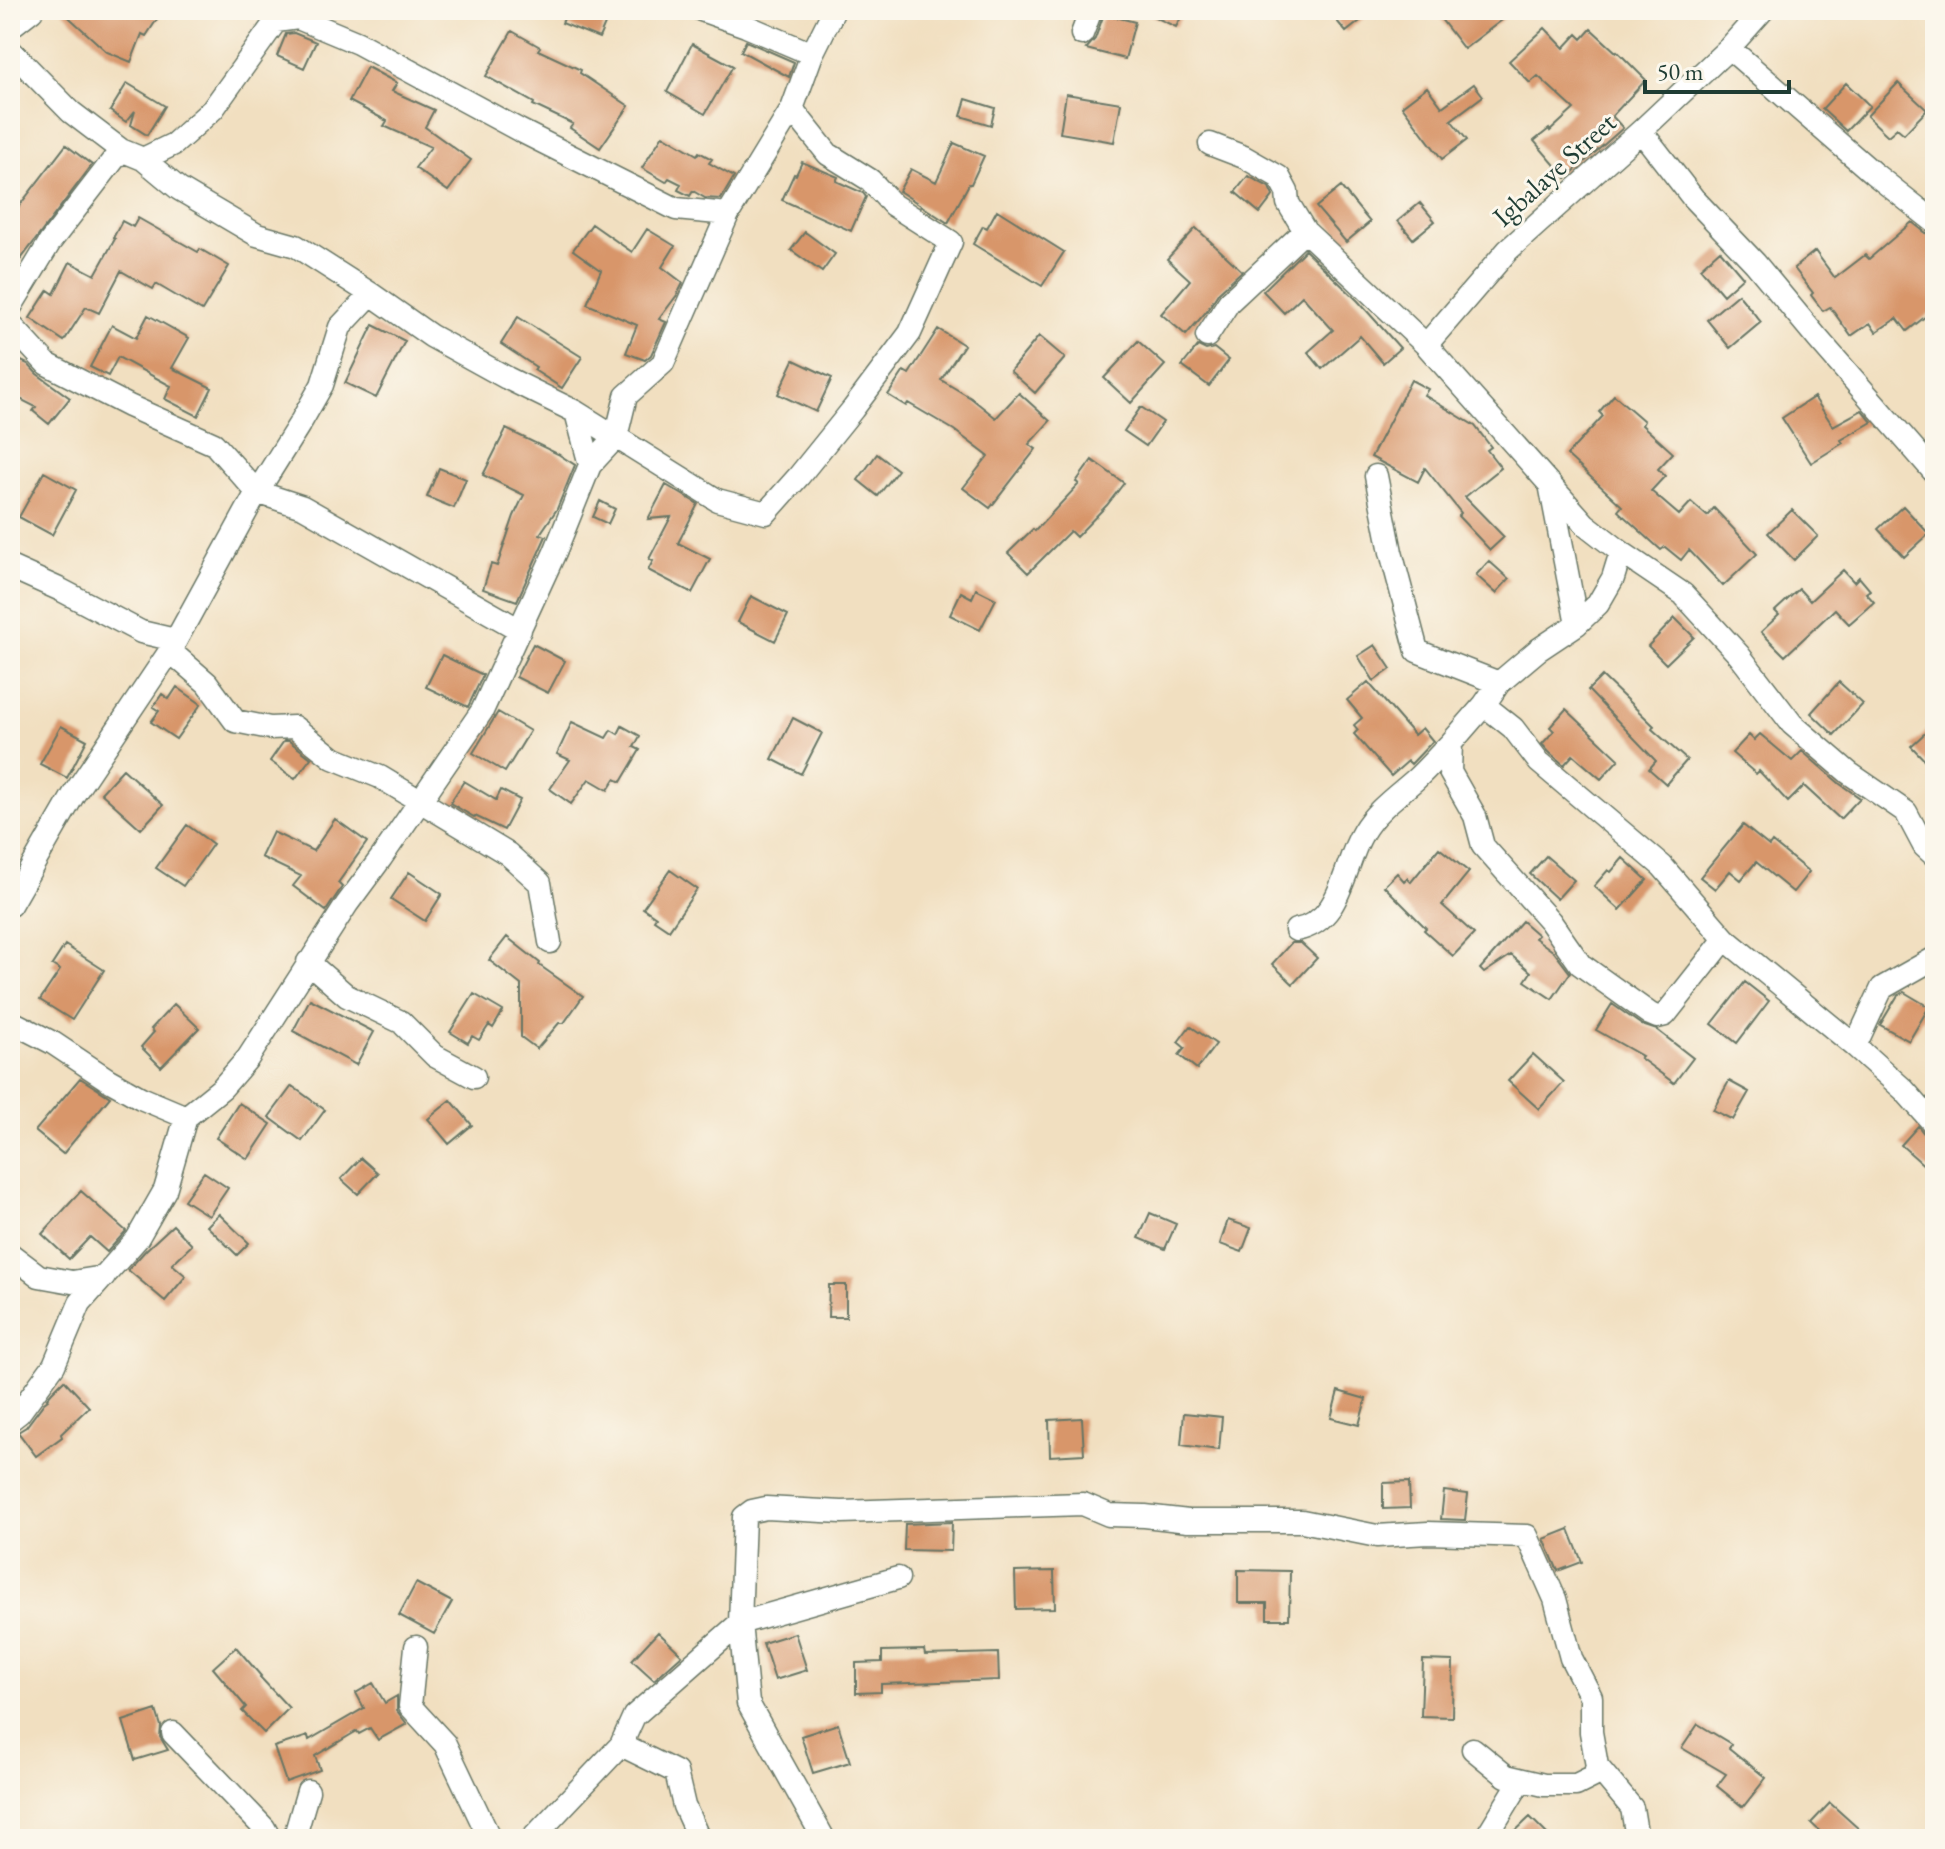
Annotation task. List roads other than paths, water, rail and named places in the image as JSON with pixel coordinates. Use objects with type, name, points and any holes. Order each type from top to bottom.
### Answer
[{"type":"street","points":[[10,27],[32,10]]},
{"type":"street","points":[[701,10],[812,54]]},
{"type":"street","points":[[13,1413],[54,1365],[80,1303],[137,1239],[165,1190],[186,1117],[222,1088],[248,1058],[347,904],[482,711],[555,552],[590,465],[616,437],[626,396],[663,363],[728,214],[792,109],[812,54],[834,10]]},
{"type":"street","points":[[1082,34],[1091,10]]},
{"type":"street","name":"Igbalaye Street","points":[[1426,345],[1508,250],[1641,131],[1729,48],[1763,10]]},
{"type":"street","points":[[143,159],[174,144],[213,109],[276,21],[298,18],[358,43],[676,209],[728,214]]},
{"type":"street","points":[[1729,48],[1873,173],[1935,222]]},
{"type":"street","points":[[10,50],[71,112],[121,150],[143,159],[179,189],[257,235],[296,246],[431,336],[576,412],[717,500],[766,513],[808,465],[910,333],[951,242],[893,205],[870,180],[828,154],[792,109]]},
{"type":"street","points":[[1641,131],[1693,198],[1755,263],[1935,473]]},
{"type":"street","points":[[1210,144],[1244,157],[1279,177],[1287,192],[1288,203],[1305,231],[1426,345],[1585,524],[1683,594],[1739,655],[1792,724],[1849,773],[1906,812],[1924,846],[1935,856]]},
{"type":"street","points":[[10,308],[50,242],[121,150]]},
{"type":"street","points":[[1207,336],[1229,302],[1305,231]]},
{"type":"street","points":[[10,905],[74,794],[172,645],[257,492],[322,385],[340,327],[371,294]]},
{"type":"street","points":[[10,324],[47,364],[129,406],[214,444],[257,492],[303,507],[520,630]]},
{"type":"street","points":[[576,412],[590,465]]},
{"type":"street","points":[[1376,476],[1391,552],[1417,651],[1499,683]]},
{"type":"street","points":[[1550,483],[1577,624]]},
{"type":"street","points":[[1296,930],[1319,921],[1330,909],[1363,830],[1451,743],[1499,683],[1538,650],[1577,624],[1598,604],[1613,578],[1621,552]]},
{"type":"street","points":[[10,567],[172,645],[207,683],[235,721],[270,728],[294,727],[333,758],[380,777],[508,854],[540,883],[550,942]]},
{"type":"street","points":[[1484,705],[1513,728],[1539,762],[1662,866],[1725,939],[1855,1046],[1904,1090],[1935,1125]]},
{"type":"street","points":[[1451,743],[1450,772],[1475,816],[1483,846],[1550,921],[1580,964],[1657,1017],[1665,1015],[1725,939]]},
{"type":"street","points":[[1855,1046],[1882,988],[1935,958]]},
{"type":"street","points":[[308,962],[347,996],[401,1022],[435,1056],[474,1077]]},
{"type":"street","points":[[10,1021],[53,1043],[141,1098],[186,1117]]},
{"type":"street","points":[[10,1254],[39,1276],[72,1282],[104,1277]]},
{"type":"street","points":[[824,1839],[748,1703],[740,1623],[744,1517],[752,1511],[766,1508],[842,1512],[1083,1504],[1109,1515],[1188,1521],[1302,1521],[1377,1536],[1428,1533],[1527,1536],[1555,1599],[1571,1658],[1591,1697],[1591,1732],[1597,1766],[1594,1776],[1576,1785],[1544,1785],[1506,1776],[1473,1749]]},
{"type":"street","points":[[532,1839],[621,1745],[634,1716],[740,1623],[898,1578]]},
{"type":"street","points":[[416,1647],[410,1706],[445,1744],[490,1839]]},
{"type":"street","points":[[173,1733],[264,1828],[270,1839]]},
{"type":"street","points":[[621,1745],[676,1772],[684,1806],[699,1839]]},
{"type":"street","points":[[1597,1766],[1632,1808],[1636,1832],[1633,1839]]},
{"type":"street","points":[[1485,1839],[1521,1780]]},
{"type":"street","points":[[294,1839],[308,1791]]}]
